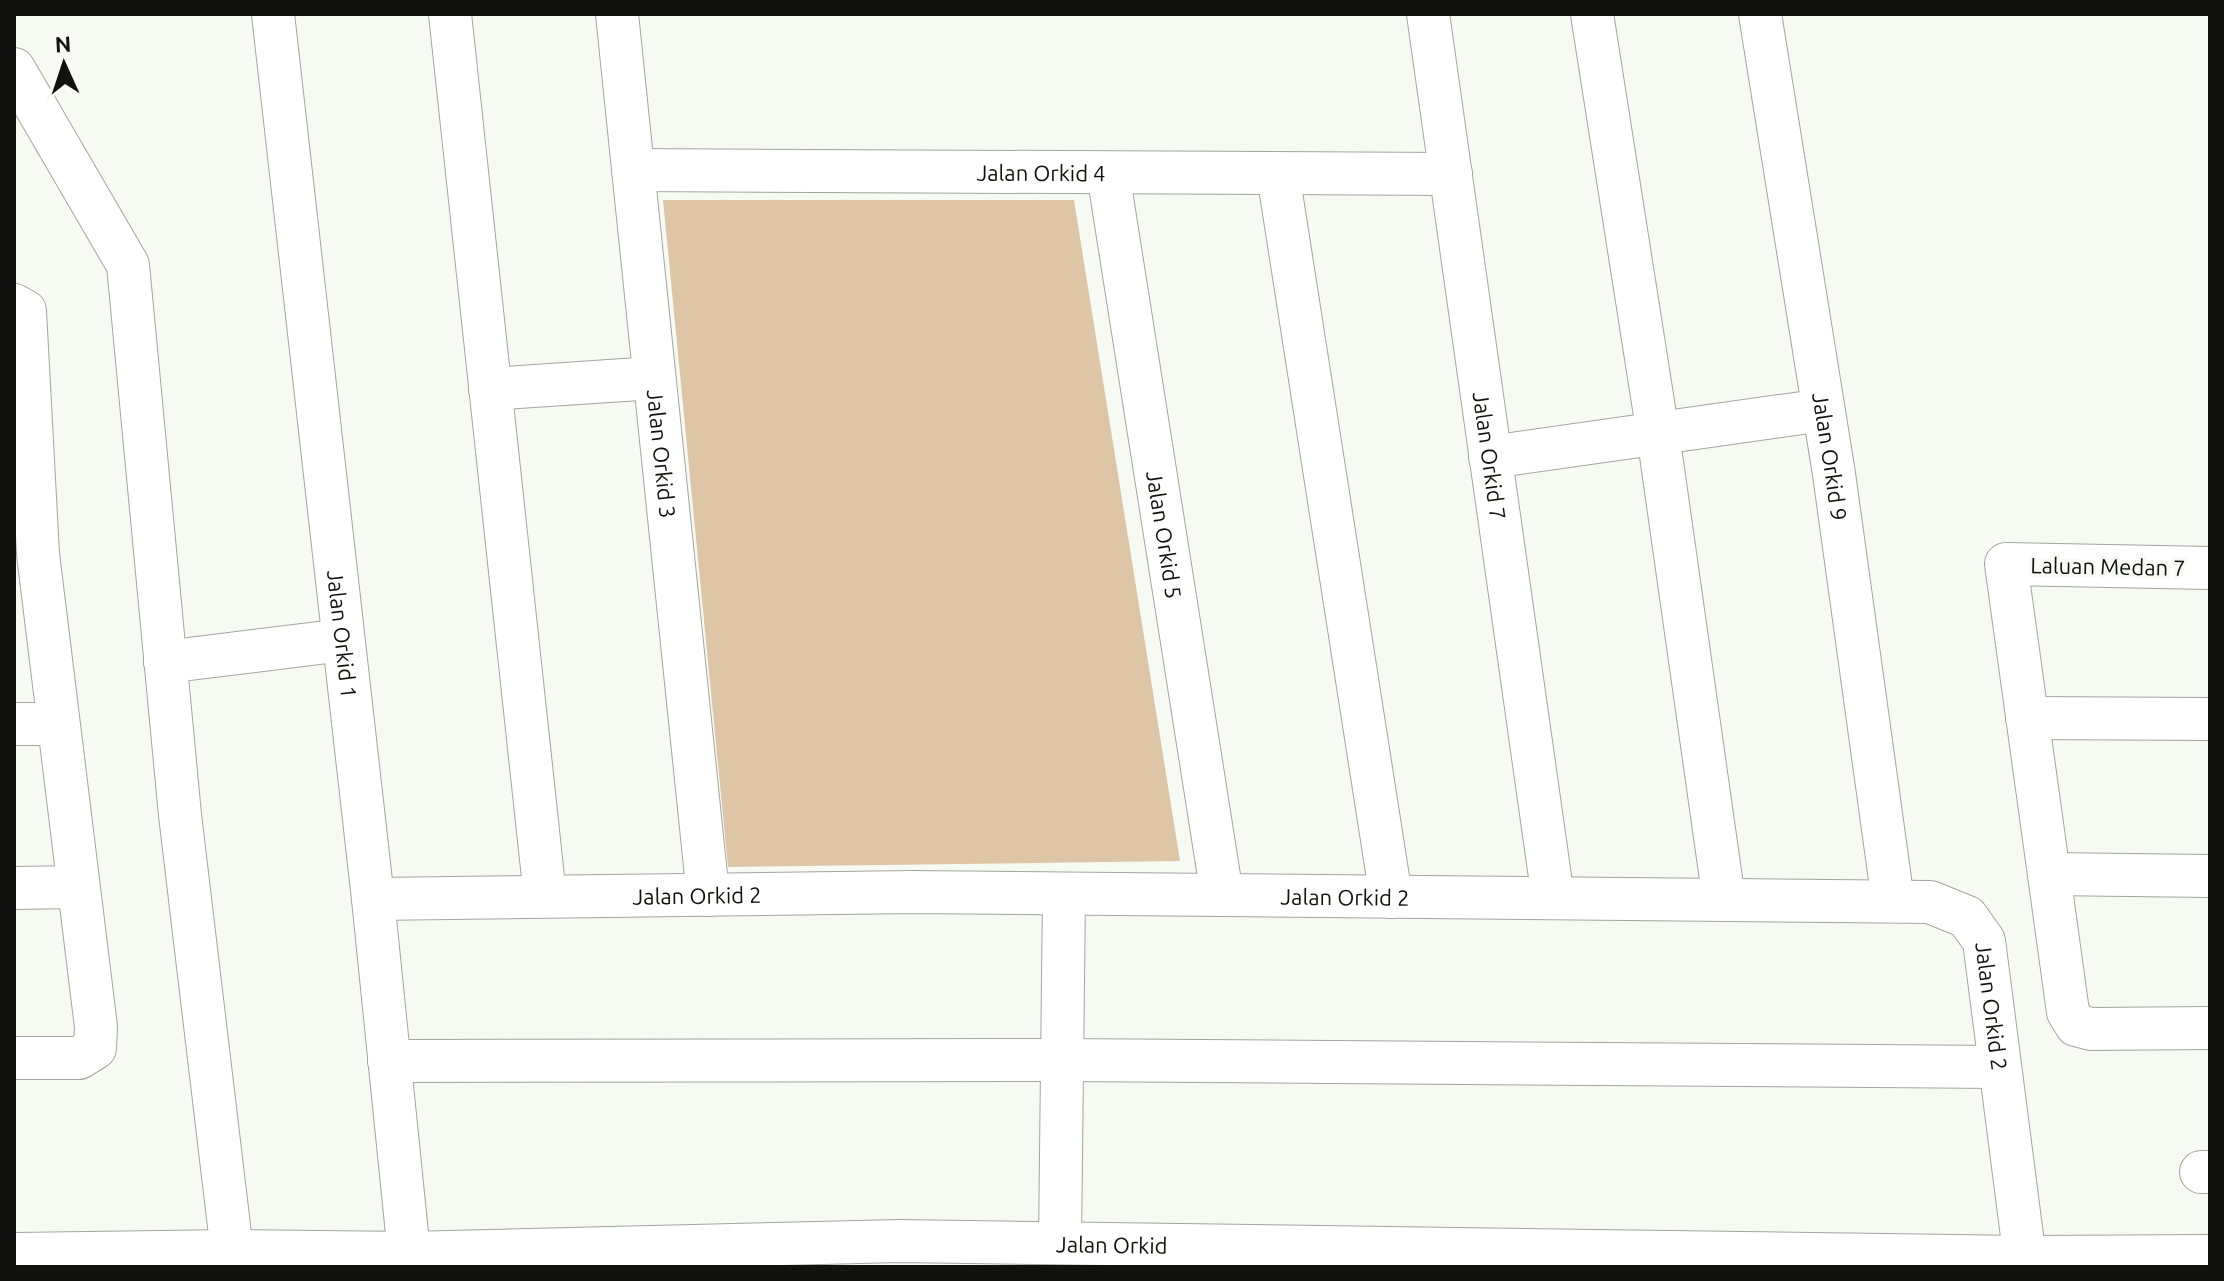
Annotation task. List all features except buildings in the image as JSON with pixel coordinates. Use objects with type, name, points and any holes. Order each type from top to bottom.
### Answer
[{"type":"street","name":"Jalan Orkid 1","points":[[273,14],[373,899],[409,1253]]},
{"type":"street","points":[[450,14],[545,896]]},
{"type":"street","name":"Jalan Orkid 3","points":[[617,14],[708,895]]},
{"type":"street","name":"Jalan Orkid 7","points":[[1428,14],[1553,898]]},
{"type":"street","points":[[1592,14],[1658,434],[1724,900]]},
{"type":"street","name":"Jalan Orkid 9","points":[[1760,14],[1834,474],[1893,901]]},
{"type":"street","points":[[14,69],[128,265],[180,815],[232,1251]]},
{"type":"street","name":"Jalan Orkid 4","points":[[633,170],[1451,174]]},
{"type":"street","name":"Jalan Orkid 5","points":[[1108,173],[1222,895]]},
{"type":"street","points":[[1278,174],[1391,897]]},
{"type":"street","points":[[14,305],[25,311],[26,554],[58,724],[96,1027],[95,1048],[79,1058],[14,1058]]},
{"type":"street","points":[[490,389],[654,378]]},
{"type":"street","points":[[1490,457],[1823,410]]},
{"type":"street","name":"Laluan Medan 7","points":[[2027,718],[2006,564],[2210,568]]},
{"type":"street","points":[[165,662],[343,640]]},
{"type":"street","points":[[2210,719],[2027,718],[2068,1012],[2076,1025],[2091,1029],[2210,1028]]},
{"type":"street","points":[[14,724],[58,724]]},
{"type":"street","points":[[2049,874],[2210,876]]},
{"type":"street","points":[[14,888],[77,887]]},
{"type":"street","points":[[1060,1243],[1064,894]]},
{"type":"street","name":"Jalan Orkid 2","points":[[373,899],[1064,894],[1930,902],[1967,917],[1984,941],[2025,1262]]},
{"type":"street","points":[[389,1061],[1062,1060],[2000,1067]]},
{"type":"street","name":"Jalan Orkid","points":[[14,1254],[232,1251],[900,1254],[1060,1243],[2025,1262],[2132,1262],[2210,1256]]},
{"type":"shaded area","points":[[663,200],[1074,200],[1180,861],[728,867]]}]
